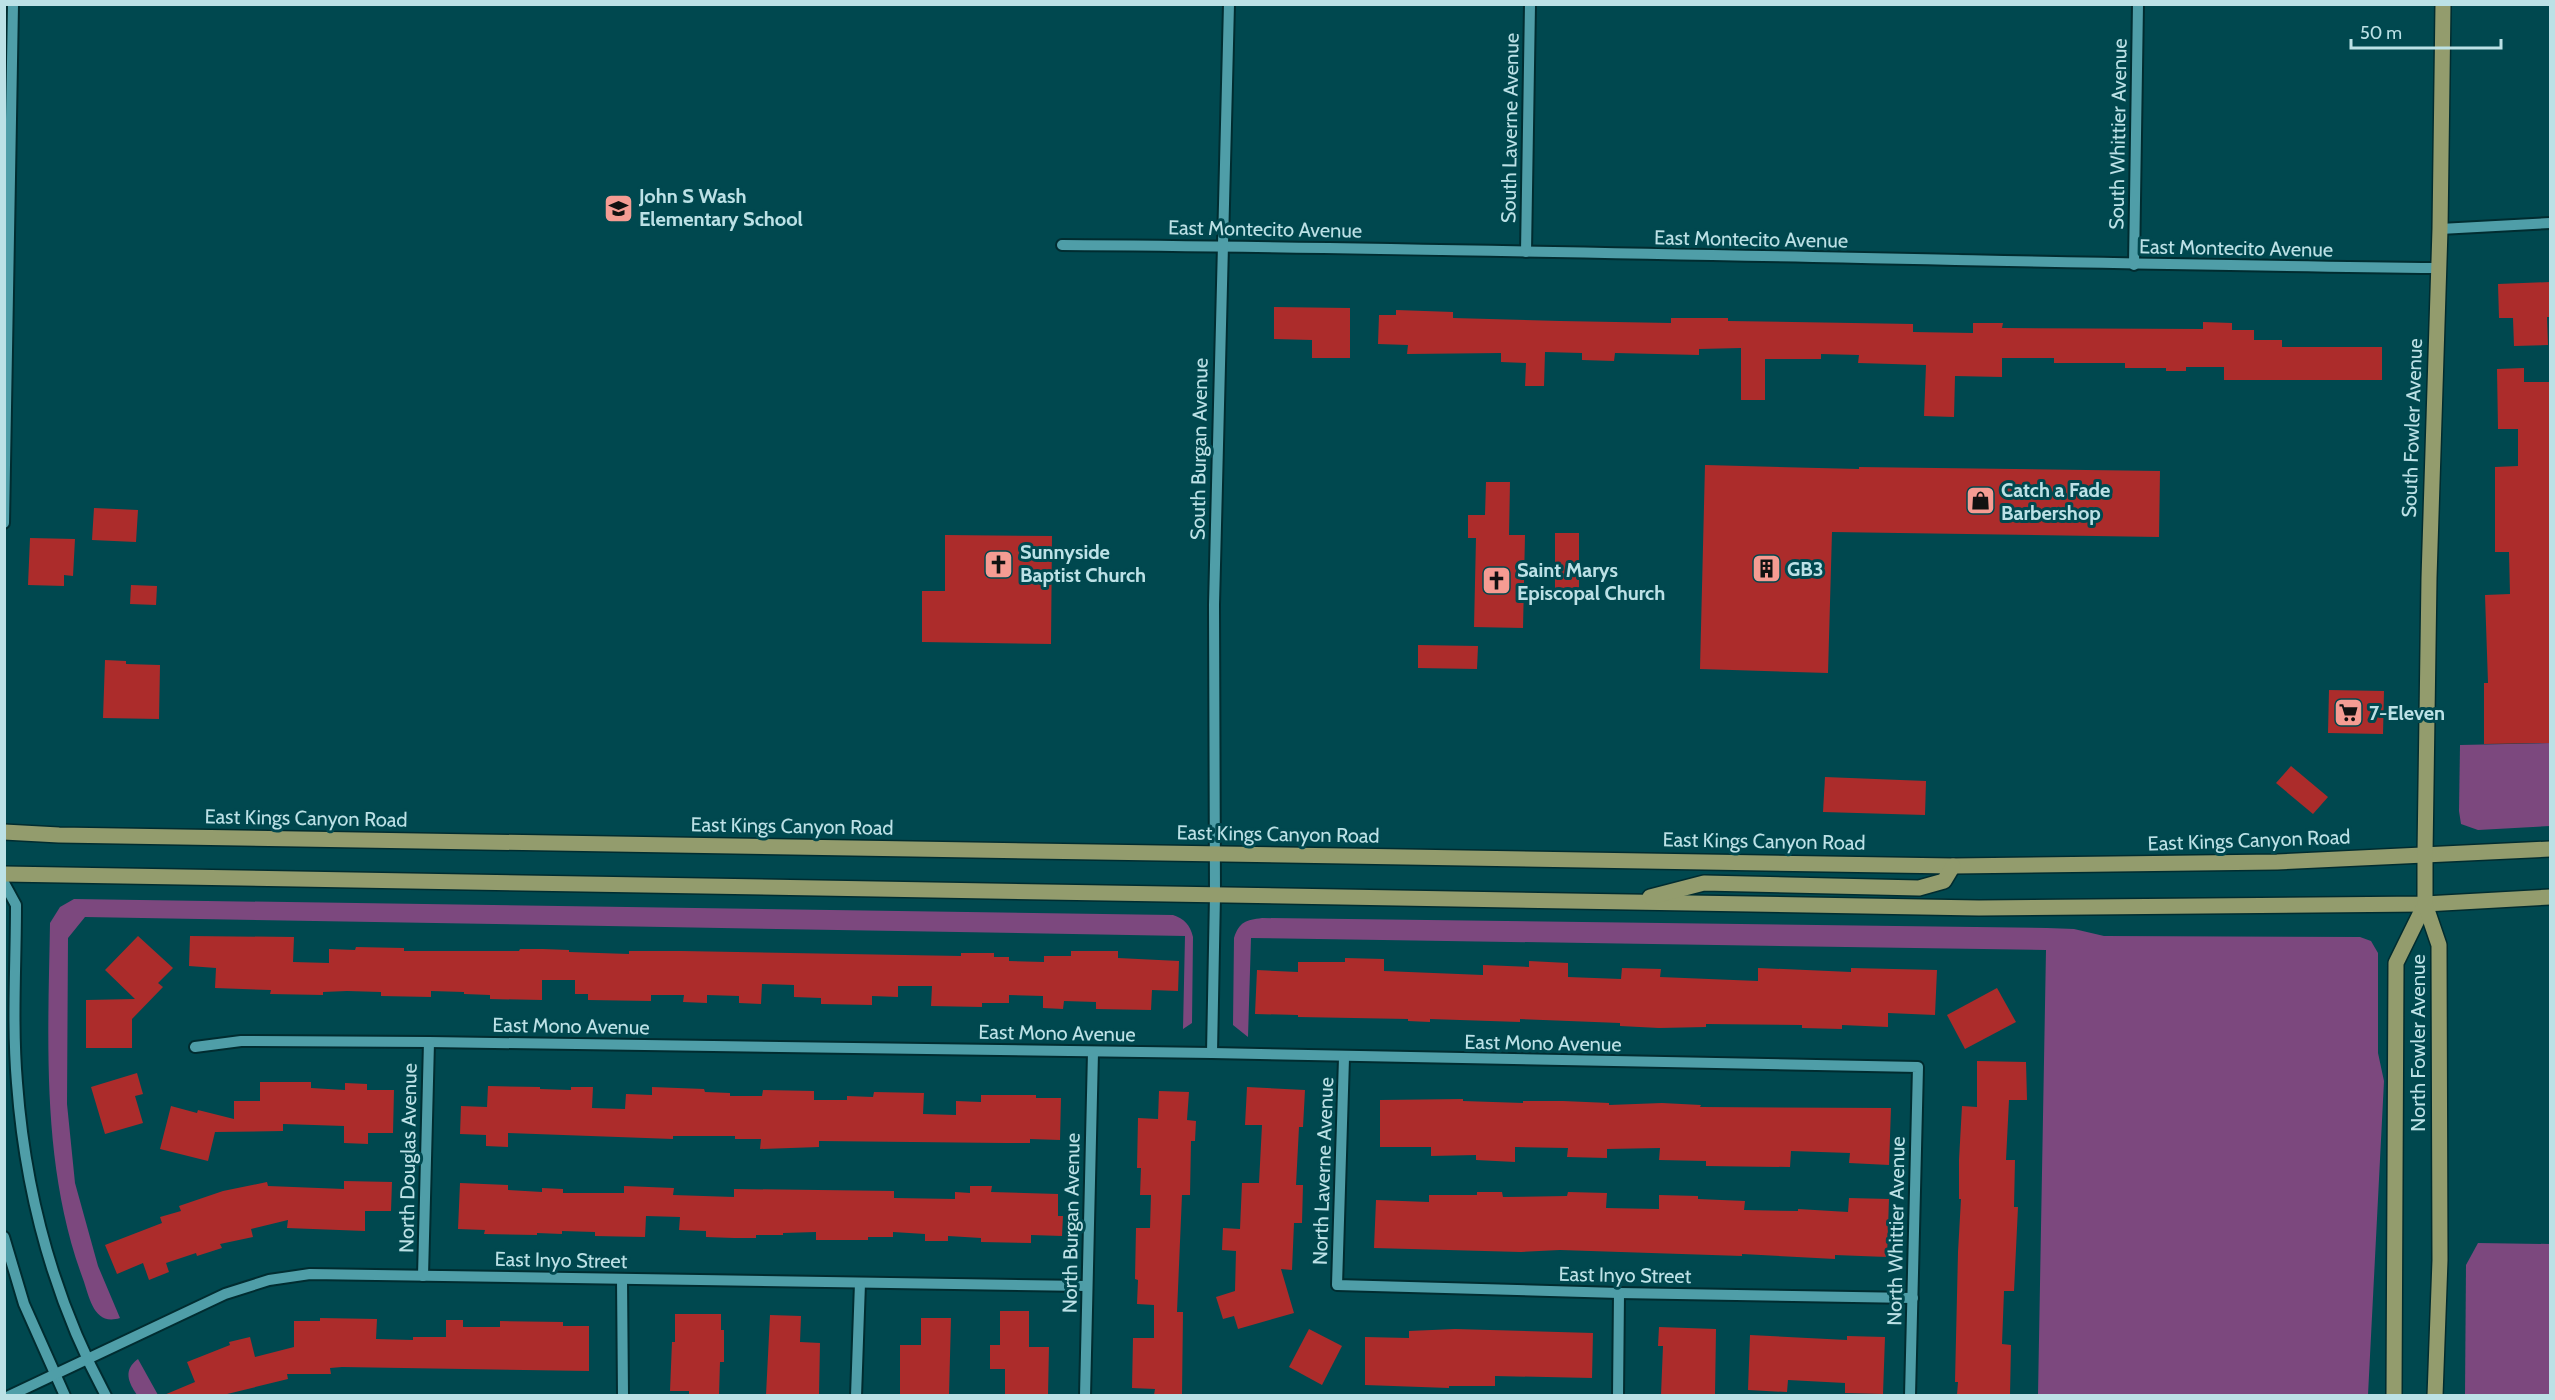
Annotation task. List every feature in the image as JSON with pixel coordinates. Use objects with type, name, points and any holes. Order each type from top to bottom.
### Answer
[{"type":"main road","name":"South Fowler Avenue","points":[[2425,904],[2429,578],[2440,229],[2443,4]]},
{"type":"main road","name":"East Kings Canyon Road","points":[[4,832],[82,836],[1953,866],[2277,862],[2550,849]]},
{"type":"main road","points":[[1630,902],[1704,883],[1919,888],[1944,882],[1953,866]]},
{"type":"main road","points":[[4,874],[1979,908],[2425,904],[2550,897]]},
{"type":"main road","name":"North Fowler Avenue","points":[[2394,1395],[2396,963],[2425,904]]},
{"type":"main road","name":"North Fowler Avenue","points":[[2425,904],[2439,945],[2440,1260],[2435,1395]]},
{"type":"street","points":[[4,523],[12,4]]},
{"type":"street","name":"South Burgan Avenue","points":[[1215,895],[1214,605],[1229,4]]},
{"type":"street","name":"South Laverne Avenue","points":[[1526,252],[1530,4]]},
{"type":"street","name":"South Whittier Avenue","points":[[2134,265],[2138,4]]},
{"type":"street","points":[[2440,229],[2550,223]]},
{"type":"street","name":"East Montecito Avenue","points":[[1062,245],[1222,246],[2134,265],[2439,268]]},
{"type":"street","points":[[4,883],[16,905],[15,1047],[23,1142],[34,1203],[50,1263],[87,1358],[106,1395]]},
{"type":"street","points":[[1212,1053],[1215,895]]},
{"type":"street","name":"East Mono Avenue","points":[[195,1047],[242,1041],[429,1042],[1212,1053],[1344,1058],[1918,1067]]},
{"type":"street","name":"North Douglas Avenue","points":[[423,1276],[429,1042]]},
{"type":"street","name":"North Burgan Avenue","points":[[1085,1395],[1094,1052]]},
{"type":"street","name":"North Laverne Avenue","points":[[1337,1285],[1344,1058]]},
{"type":"street","name":"North Whittier Avenue","points":[[1910,1395],[1918,1067]]},
{"type":"street","points":[[4,1237],[24,1304],[54,1375],[65,1395]]},
{"type":"street","name":"East Inyo Street","points":[[9,1395],[225,1294],[269,1280],[310,1274],[1087,1286]]},
{"type":"street","points":[[622,1279],[623,1395]]},
{"type":"street","points":[[856,1395],[860,1282]]},
{"type":"street","name":"East Inyo Street","points":[[1337,1285],[1913,1298]]},
{"type":"street","points":[[1618,1395],[1619,1293]]},
{"type":"shaded area","points":[[2550,743],[2550,826],[2478,830],[2461,824],[2459,811],[2460,745]]},
{"type":"shaded area","points":[[74,899],[1173,915],[1186,923],[1193,937],[1192,1023],[1183,1029],[1185,936],[85,917],[68,938],[67,1104],[75,1183],[98,1266],[120,1318],[111,1319],[104,1318],[94,1309],[69,1236],[60,1192],[50,1103],[48,1013],[50,923],[60,907]]},
{"type":"shaded area","points":[[1262,918],[2047,928],[2074,929],[2104,936],[2360,937],[2371,941],[2378,953],[2378,1053],[2384,1081],[2368,1395],[2038,1395],[2046,950],[1251,938],[1248,1037],[1233,1025],[1234,938],[1238,928],[1244,923]]},
{"type":"shaded area","points":[[2478,1243],[2550,1244],[2550,1395],[2465,1395],[2466,1265]]},
{"type":"shaded area","points":[[138,1359],[158,1395],[137,1395],[129,1381],[130,1367]]},
{"type":"building","points":[[2550,282],[2550,317],[2547,317],[2548,345],[2514,346],[2513,318],[2499,318],[2498,284]]},
{"type":"building","points":[[1274,307],[1350,308],[1350,358],[1312,358],[1312,340],[1274,339]]},
{"type":"building","points":[[1396,310],[1453,312],[1453,318],[1560,321],[1671,323],[1671,318],[1728,318],[1728,321],[1913,324],[1913,332],[1973,333],[1973,323],[2003,323],[2002,328],[2203,329],[2203,322],[2232,323],[2232,330],[2254,330],[2254,340],[2282,340],[2282,347],[2382,347],[2382,380],[2224,380],[2224,367],[2186,367],[2186,371],[2166,371],[2166,368],[2125,368],[2125,363],[2054,363],[2054,358],[2002,358],[2002,377],[1955,376],[1954,417],[1924,416],[1926,365],[1858,363],[1859,355],[1821,354],[1821,359],[1765,359],[1765,400],[1741,400],[1741,348],[1699,349],[1699,355],[1615,353],[1614,361],[1582,360],[1582,353],[1545,352],[1544,386],[1525,386],[1526,363],[1501,362],[1501,353],[1407,354],[1408,345],[1378,344],[1379,315],[1396,315]]},
{"type":"building","points":[[2524,368],[2524,382],[2550,382],[2550,743],[2484,744],[2484,683],[2488,683],[2485,595],[2510,594],[2509,552],[2495,552],[2495,467],[2518,466],[2518,429],[2498,429],[2497,369]]},
{"type":"building","points":[[1705,465],[1859,469],[1859,467],[2160,471],[2159,537],[1832,532],[1828,673],[1700,669]]},
{"type":"building","points":[[1486,482],[1510,482],[1509,535],[1525,535],[1523,628],[1474,627],[1476,538],[1468,538],[1468,515],[1485,515]]},
{"type":"building","points":[[94,508],[138,510],[136,542],[92,540]]},
{"type":"building","points":[[1555,533],[1579,533],[1579,590],[1555,590]]},
{"type":"building","name":"Sunnyside Baptist Church","points":[[945,535],[1052,536],[1051,644],[922,642],[922,591],[945,591]]},
{"type":"building","points":[[30,538],[75,539],[73,576],[64,575],[64,586],[28,585]]},
{"type":"building","points":[[131,585],[157,586],[156,605],[130,604]]},
{"type":"building","points":[[1418,645],[1478,646],[1477,669],[1418,668]]},
{"type":"building","points":[[105,660],[126,661],[126,664],[160,665],[159,719],[103,718]]},
{"type":"building","points":[[2329,690],[2384,691],[2383,734],[2328,733]]},
{"type":"building","points":[[2291,766],[2328,797],[2313,814],[2276,783]]},
{"type":"building","points":[[1825,777],[1926,781],[1925,815],[1823,812]]},
{"type":"building","points":[[138,936],[173,968],[158,983],[163,987],[132,1019],[132,1048],[86,1048],[86,1000],[135,999],[105,970]]},
{"type":"building","points":[[190,936],[294,937],[293,962],[329,963],[329,949],[355,950],[356,947],[404,948],[404,951],[543,949],[629,954],[629,951],[961,956],[961,953],[994,953],[994,957],[1009,957],[1009,961],[1044,962],[1044,956],[1071,956],[1071,951],[1118,951],[1118,958],[1179,961],[1178,991],[1152,990],[1151,1010],[1096,1009],[1096,1002],[1064,1001],[1063,1009],[1043,1008],[1043,996],[1009,995],[1009,1003],[982,1003],[982,1007],[931,1006],[932,986],[898,986],[898,997],[872,996],[872,1005],[821,1004],[821,998],[794,997],[794,985],[762,984],[761,1004],[739,1003],[739,996],[707,995],[707,1003],[683,1002],[684,995],[651,995],[651,1001],[588,1000],[588,994],[575,994],[575,980],[542,980],[542,1000],[490,999],[490,995],[431,991],[431,997],[381,996],[381,992],[347,991],[323,992],[323,995],[270,994],[271,990],[215,988],[216,968],[189,966]]},
{"type":"building","points":[[1345,958],[1384,959],[1384,971],[1483,975],[1483,965],[1529,967],[1529,961],[1568,963],[1568,977],[1621,979],[1622,968],[1661,969],[1660,977],[1758,981],[1758,968],[1851,972],[1851,968],[1937,970],[1935,1015],[1888,1013],[1888,1027],[1842,1025],[1842,1029],[1802,1028],[1802,1025],[1706,1024],[1706,1027],[1659,1028],[1620,1026],[1620,1023],[1520,1019],[1520,1022],[1430,1019],[1430,1022],[1408,1021],[1408,1019],[1255,1014],[1257,970],[1298,972],[1298,962],[1345,962]]},
{"type":"building","points":[[1997,988],[2016,1022],[1965,1049],[1947,1015]]},
{"type":"building","points":[[1977,1061],[2026,1062],[2027,1100],[2009,1100],[2006,1160],[2015,1160],[2014,1207],[2018,1207],[2014,1291],[2004,1291],[2002,1344],[2011,1345],[2010,1395],[1957,1395],[1958,1382],[1955,1382],[1962,1106],[1977,1107]]},
{"type":"building","points":[[137,1073],[143,1094],[135,1096],[143,1123],[105,1134],[91,1087]]},
{"type":"building","points":[[260,1082],[311,1082],[311,1088],[345,1090],[345,1083],[367,1084],[367,1090],[394,1090],[393,1133],[368,1133],[368,1144],[344,1143],[344,1126],[283,1124],[283,1131],[215,1132],[208,1161],[160,1149],[171,1106],[234,1119],[234,1101],[260,1101]]},
{"type":"building","points":[[488,1086],[571,1090],[571,1087],[593,1087],[592,1108],[625,1109],[626,1094],[652,1095],[652,1087],[704,1089],[705,1092],[730,1093],[730,1096],[762,1096],[763,1090],[814,1091],[814,1100],[847,1100],[847,1096],[873,1097],[874,1092],[924,1093],[923,1114],[956,1115],[956,1101],[981,1102],[981,1095],[1036,1095],[1036,1098],[1061,1098],[1060,1140],[1030,1139],[1030,1143],[819,1141],[819,1147],[760,1149],[761,1139],[735,1139],[735,1136],[673,1136],[673,1139],[508,1133],[508,1147],[486,1146],[486,1135],[460,1134],[461,1106],[487,1107]]},
{"type":"building","points":[[1247,1087],[1305,1090],[1303,1127],[1299,1127],[1296,1185],[1303,1185],[1302,1223],[1294,1223],[1292,1270],[1281,1269],[1294,1313],[1238,1329],[1234,1316],[1223,1319],[1216,1297],[1235,1291],[1236,1251],[1222,1250],[1223,1228],[1240,1229],[1242,1183],[1259,1183],[1262,1125],[1245,1125]]},
{"type":"building","points":[[1159,1091],[1189,1092],[1187,1120],[1196,1121],[1195,1141],[1191,1141],[1190,1195],[1182,1195],[1177,1312],[1183,1312],[1182,1395],[1154,1395],[1155,1389],[1132,1388],[1133,1338],[1154,1338],[1154,1305],[1137,1304],[1138,1280],[1135,1279],[1136,1228],[1150,1228],[1151,1195],[1140,1195],[1141,1168],[1137,1168],[1138,1118],[1158,1119]]},
{"type":"building","points":[[1463,1099],[1463,1101],[1523,1103],[1523,1101],[1563,1101],[1609,1103],[1609,1105],[1662,1103],[1701,1105],[1700,1107],[1891,1108],[1889,1165],[1849,1163],[1850,1153],[1791,1151],[1790,1167],[1706,1166],[1706,1161],[1659,1160],[1660,1148],[1607,1149],[1607,1158],[1567,1157],[1568,1148],[1515,1147],[1515,1162],[1476,1160],[1476,1155],[1431,1156],[1431,1147],[1380,1147],[1380,1100]]},
{"type":"building","points":[[344,1181],[392,1182],[391,1211],[365,1211],[365,1231],[287,1228],[288,1220],[251,1229],[253,1237],[220,1244],[222,1248],[197,1256],[196,1253],[166,1263],[169,1272],[149,1280],[143,1263],[117,1274],[105,1245],[162,1223],[160,1217],[181,1211],[179,1206],[223,1191],[267,1182],[268,1186],[344,1189]]},
{"type":"building","points":[[460,1183],[508,1185],[508,1190],[542,1192],[542,1188],[563,1189],[563,1193],[624,1193],[624,1186],[674,1188],[673,1195],[734,1197],[734,1189],[894,1191],[894,1198],[955,1199],[955,1192],[970,1193],[970,1186],[992,1186],[991,1192],[1058,1194],[1058,1216],[1063,1216],[1062,1236],[1031,1235],[1031,1243],[981,1242],[981,1238],[948,1236],[948,1241],[925,1241],[925,1234],[893,1232],[893,1237],[868,1237],[868,1240],[816,1240],[816,1232],[756,1235],[756,1238],[706,1237],[706,1231],[679,1230],[680,1217],[646,1216],[645,1237],[595,1236],[595,1232],[562,1231],[562,1234],[537,1233],[537,1235],[484,1234],[485,1230],[458,1229]]},
{"type":"building","points":[[1477,1192],[1502,1192],[1503,1197],[1567,1196],[1568,1192],[1607,1193],[1606,1208],[1659,1209],[1659,1195],[1745,1201],[1744,1210],[1798,1211],[1798,1209],[1848,1212],[1849,1198],[1889,1199],[1887,1257],[1835,1255],[1835,1259],[1742,1254],[1742,1256],[1560,1250],[1521,1252],[1374,1248],[1376,1200],[1429,1202],[1429,1195],[1477,1195]]},
{"type":"building","points":[[1000,1311],[1029,1311],[1029,1347],[1049,1347],[1048,1395],[1005,1395],[1005,1369],[990,1369],[990,1345],[1000,1345]]},
{"type":"building","points":[[675,1314],[721,1314],[721,1330],[724,1330],[724,1362],[720,1362],[719,1395],[689,1395],[689,1391],[670,1391],[672,1342],[675,1342]]},
{"type":"building","points":[[770,1315],[801,1316],[800,1342],[820,1343],[819,1394],[766,1395]]},
{"type":"building","points":[[320,1318],[377,1319],[376,1339],[413,1340],[413,1337],[446,1337],[446,1320],[463,1320],[463,1327],[500,1327],[500,1321],[563,1322],[563,1326],[589,1326],[589,1371],[342,1367],[330,1368],[331,1374],[287,1374],[288,1379],[223,1395],[164,1395],[195,1382],[187,1362],[230,1345],[229,1342],[250,1337],[255,1357],[294,1347],[294,1321],[320,1321]]},
{"type":"building","points":[[921,1318],[951,1318],[949,1395],[900,1395],[900,1345],[921,1345]]},
{"type":"building","points":[[1659,1327],[1716,1329],[1715,1395],[1661,1395],[1663,1346],[1658,1346]]},
{"type":"building","points":[[1309,1329],[1342,1346],[1322,1385],[1289,1367]]},
{"type":"building","points":[[1455,1329],[1593,1333],[1592,1378],[1495,1376],[1495,1386],[1449,1386],[1449,1388],[1365,1385],[1365,1337],[1409,1338],[1409,1331]]},
{"type":"building","points":[[1750,1335],[1847,1340],[1847,1336],[1885,1337],[1883,1394],[1845,1393],[1845,1383],[1788,1380],[1787,1392],[1748,1390]]},
{"type":"place","name":"John S Wash Elementary School","points":[[618,208]]},
{"type":"place","name":"Catch a Fade Barbershop","points":[[1980,501]]},
{"type":"place","name":"Sunnyside Baptist Church","points":[[999,564]]},
{"type":"place","name":"GB3","points":[[1766,569]]},
{"type":"place","name":"Saint Marys Episcopal Church","points":[[1496,581]]},
{"type":"place","name":"7-Eleven","points":[[2348,713]]}]
